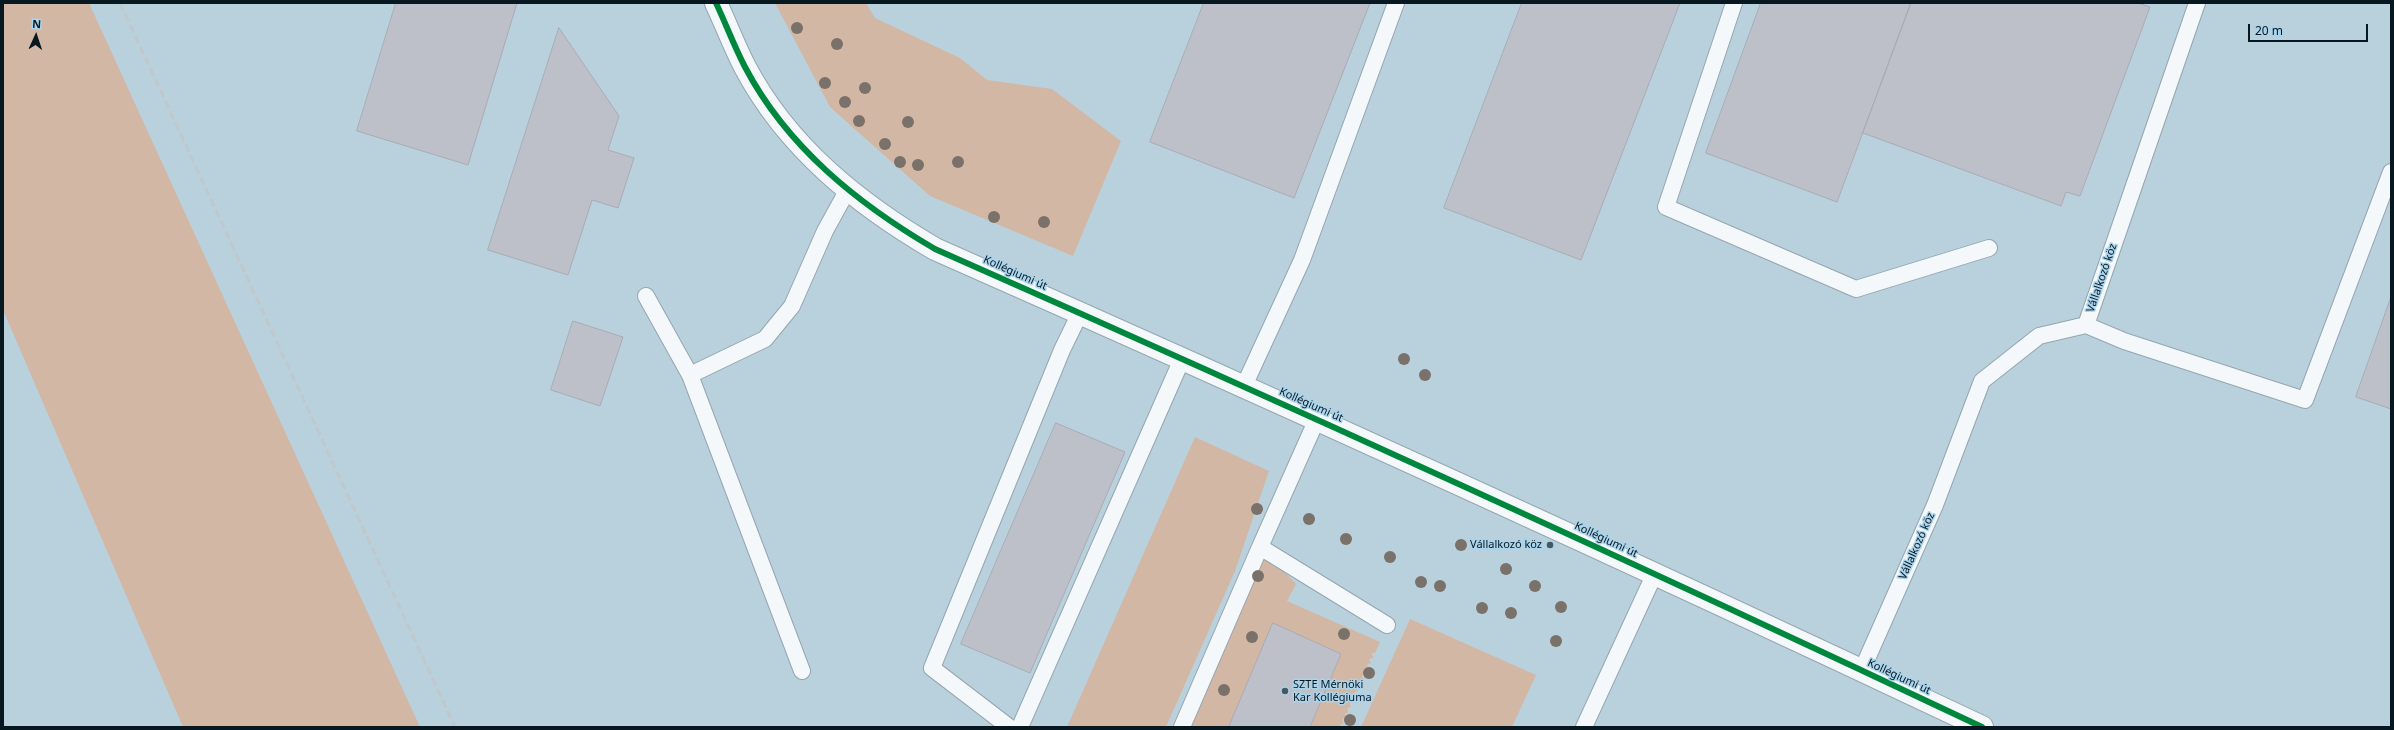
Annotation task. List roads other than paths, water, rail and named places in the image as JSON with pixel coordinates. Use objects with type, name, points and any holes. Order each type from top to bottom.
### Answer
[{"type":"street","name":"Kollégiumi út","points":[[716,3],[745,67],[764,98],[810,155],[847,191],[890,223],[935,249],[1317,419],[1655,574],[1982,727]]},
{"type":"lane","points":[[1244,386],[1302,260],[1396,3]]},
{"type":"lane","points":[[1734,3],[1666,207],[1856,289],[1989,248]]},
{"type":"lane","name":"Vállalkozó köz","points":[[1862,670],[1935,505],[1982,381],[2039,336],[2086,325],[2197,3]]},
{"type":"lane","points":[[2086,325],[2124,341],[2305,400],[2391,172]]},
{"type":"lane","points":[[690,375],[765,339],[792,306],[825,231],[847,191]]},
{"type":"lane","points":[[646,296],[690,375],[802,671]]},
{"type":"lane","points":[[1009,727],[932,668],[1062,350],[1080,313]]},
{"type":"lane","points":[[1020,727],[1182,359]]},
{"type":"lane","points":[[1182,727],[1317,419]]},
{"type":"lane","points":[[1260,547],[1387,625]]},
{"type":"lane","points":[[1584,727],[1655,574]]},
{"type":"railway","points":[[120,3],[455,727]]},
{"type":"place","name":"Vállalkozó köz","points":[[1550,545]]},
{"type":"place","name":"SZTE Mérnöki Kar Kollégiuma","points":[[1285,691]]}]
